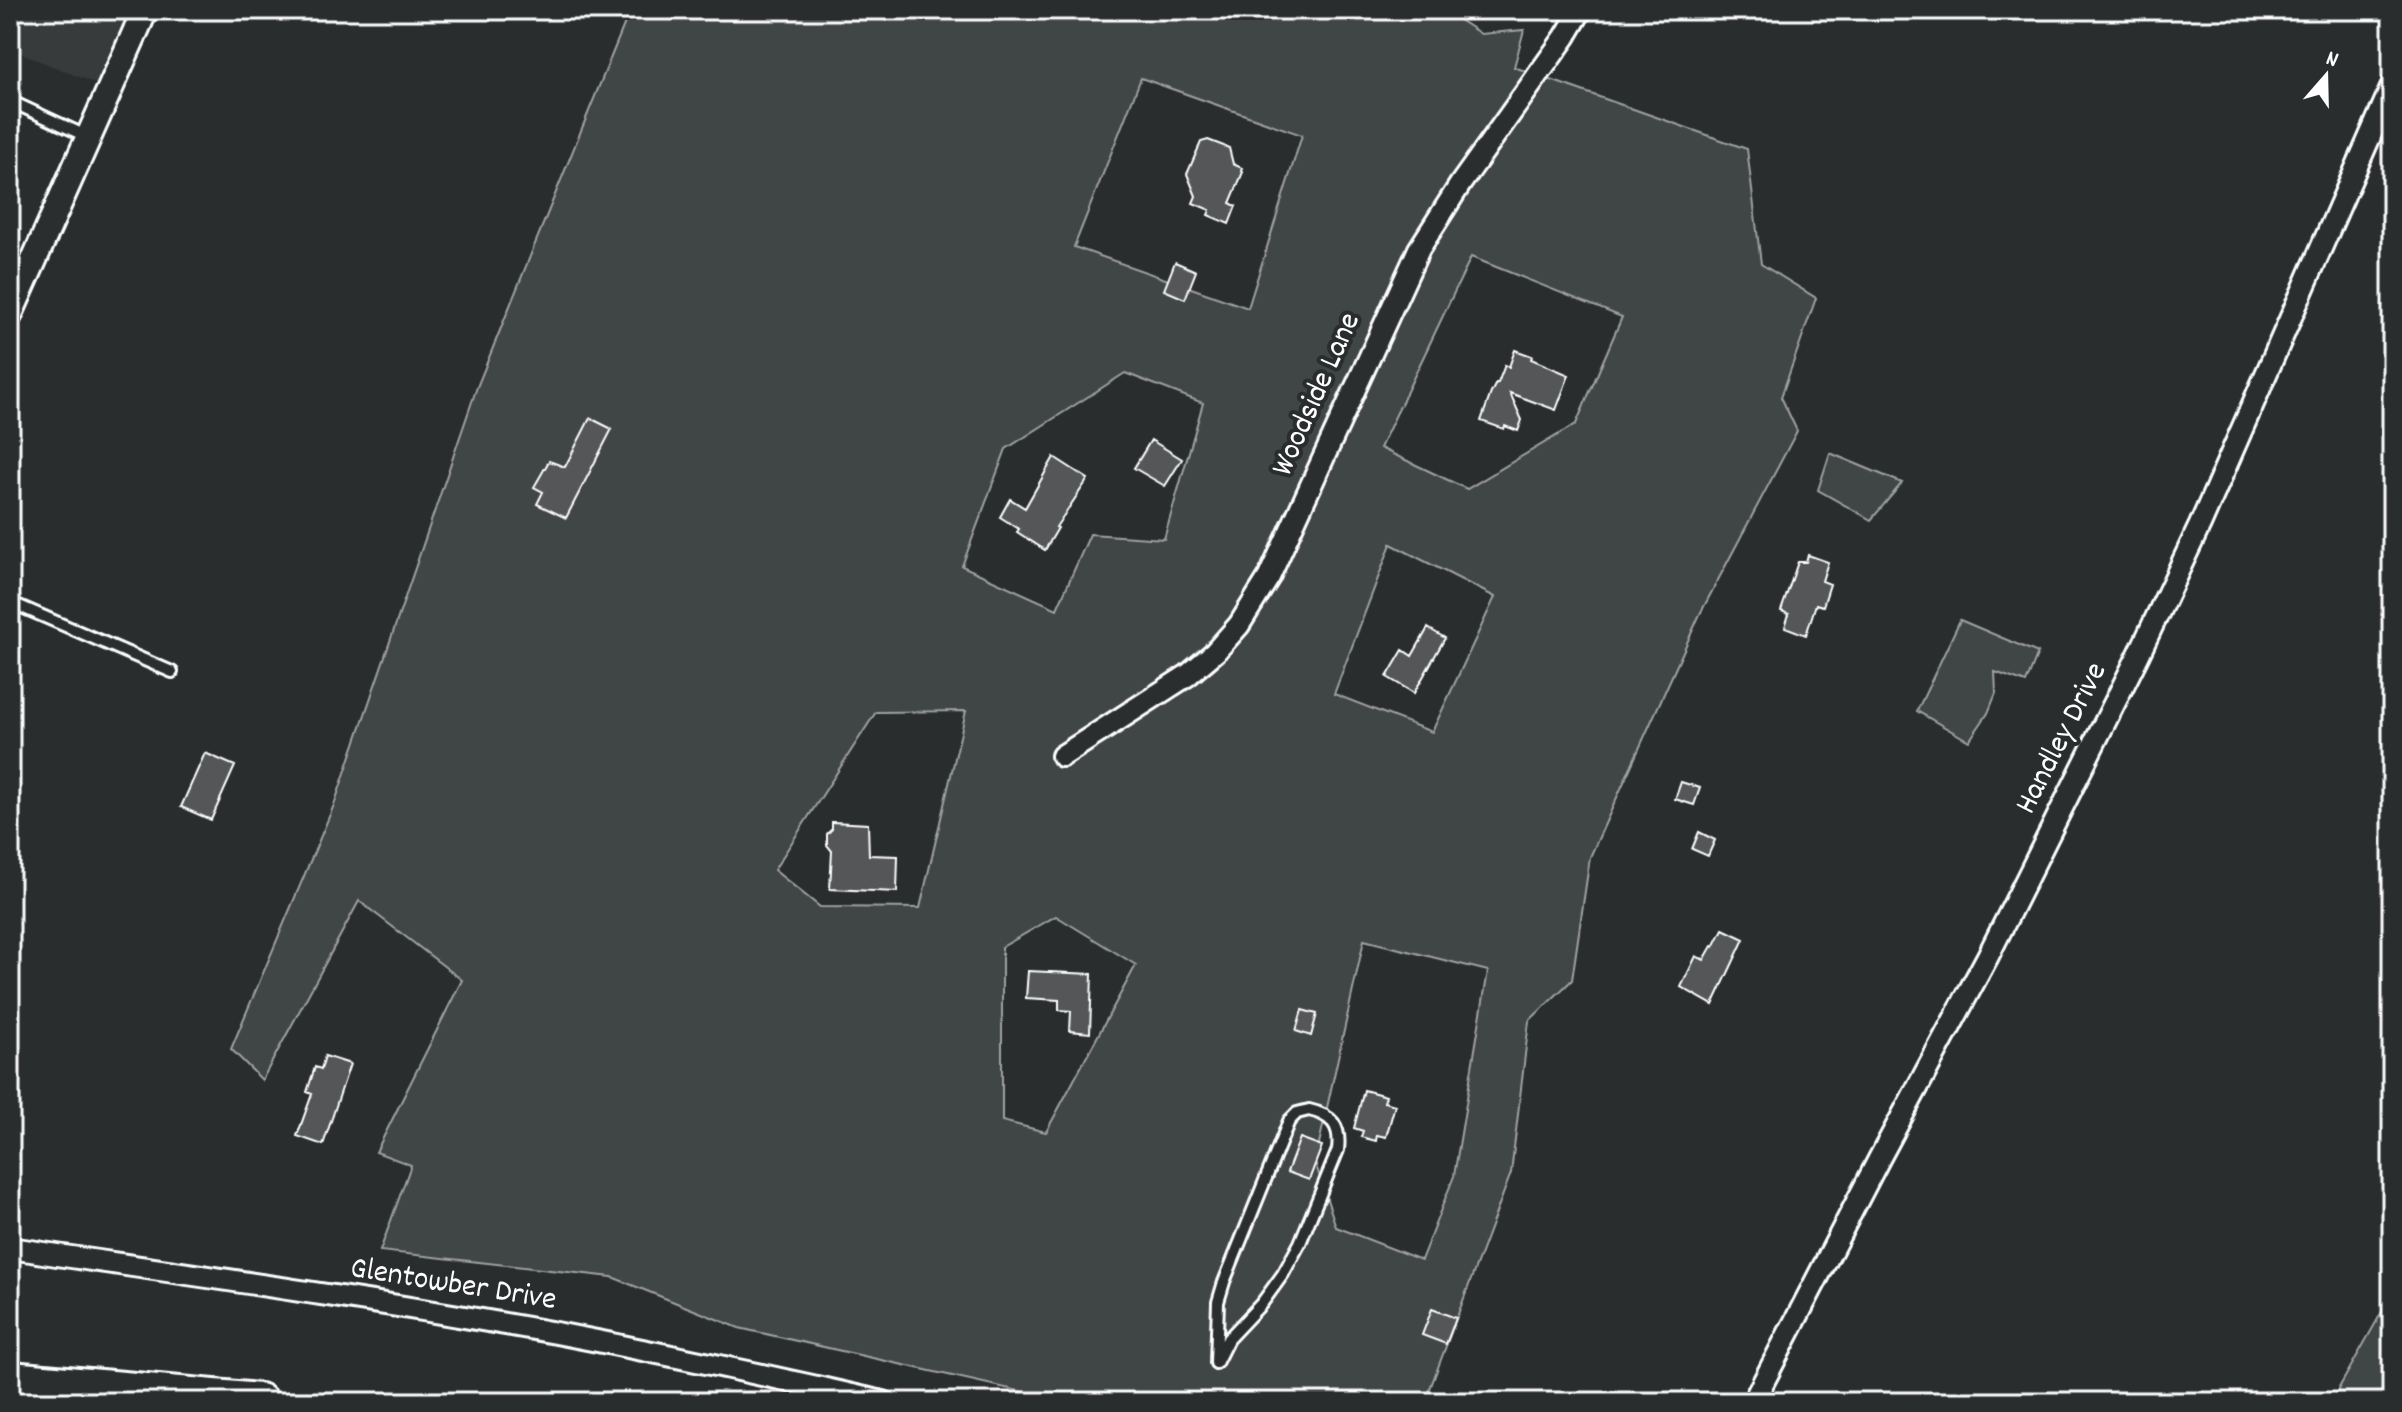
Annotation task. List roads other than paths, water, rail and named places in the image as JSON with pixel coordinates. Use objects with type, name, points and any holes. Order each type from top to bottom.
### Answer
[{"type":"highway","points":[[10,1380],[259,1402]]},
{"type":"street","points":[[10,314],[145,10]]},
{"type":"street","name":"Woodside Lane","points":[[1062,756],[1188,675],[1215,652],[1239,625],[1269,577],[1419,249],[1446,204],[1581,10]]},
{"type":"street","name":"Handley Drive","points":[[1753,1402],[1988,956],[2161,609],[2392,86]]},
{"type":"street","name":"Glentowber Drive","points":[[10,1248],[554,1333],[731,1367],[883,1402]]},
{"type":"lane","points":[[10,101],[88,137]]},
{"type":"lane","points":[[10,602],[172,672]]},
{"type":"lane","points":[[1309,1110],[1322,1113],[1337,1127],[1340,1138],[1338,1150],[1300,1243],[1262,1303],[1228,1339],[1219,1354],[1216,1363],[1218,1302],[1224,1282],[1289,1121],[1297,1113],[1309,1110]]}]
